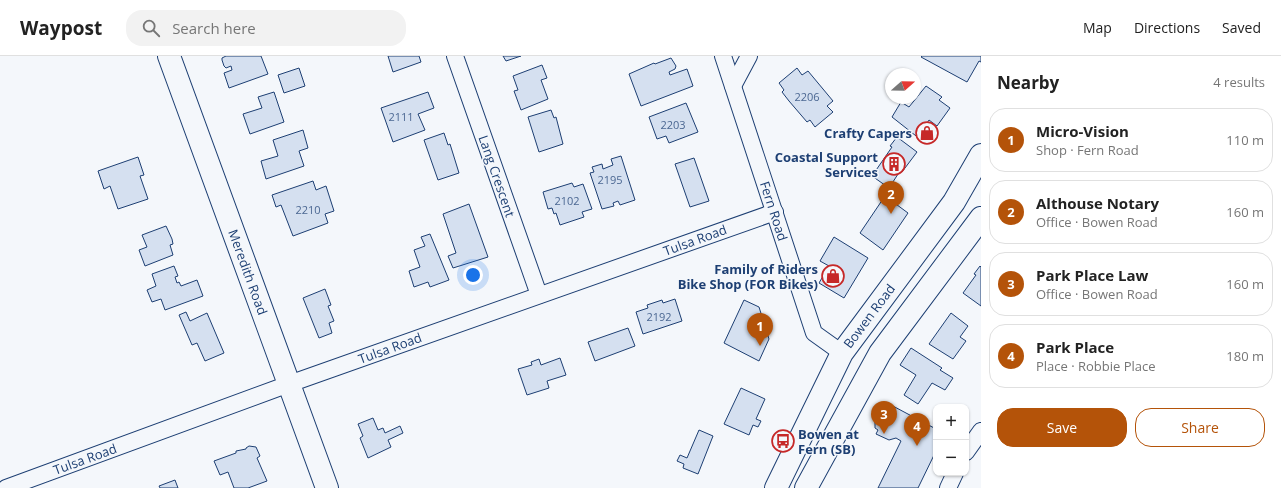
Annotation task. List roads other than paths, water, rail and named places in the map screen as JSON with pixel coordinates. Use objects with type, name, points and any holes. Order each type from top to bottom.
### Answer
[{"type":"main road","name":"Meredith Road","points":[[169,56],[327,488]]},
{"type":"main road","name":"Bowen Road","points":[[776,488],[842,353],[954,202],[981,154]]},
{"type":"main road","points":[[806,488],[880,353],[981,218]]},
{"type":"street","name":"Lang Crescent","points":[[455,56],[539,295]]},
{"type":"street","name":"Fern Road","points":[[723,56],[814,333],[842,353]]},
{"type":"street","points":[[733,86],[749,56]]},
{"type":"street","name":"Tulsa Road","points":[[6,488],[289,384],[774,212]]},
{"type":"street","points":[[969,448],[981,431]]},
{"type":"street","points":[[948,488],[954,476]]},
{"type":"place","name":"Crafty Capers","points":[[927,133]]},
{"type":"place","name":"Coastal Support Services","points":[[894,164]]},
{"type":"place","name":"Althouse Notary","points":[[891,214]]},
{"type":"place","name":"Family of Riders Bike Shop (FOR Bikes)","points":[[833,276]]},
{"type":"place","name":"Micro-Vision","points":[[760,346]]},
{"type":"place","name":"Park Place Law","points":[[884,434]]},
{"type":"place","name":"Bowen at Fern (SB)","points":[[783,441]]},
{"type":"place","name":"Park Place","points":[[917,446]]}]
